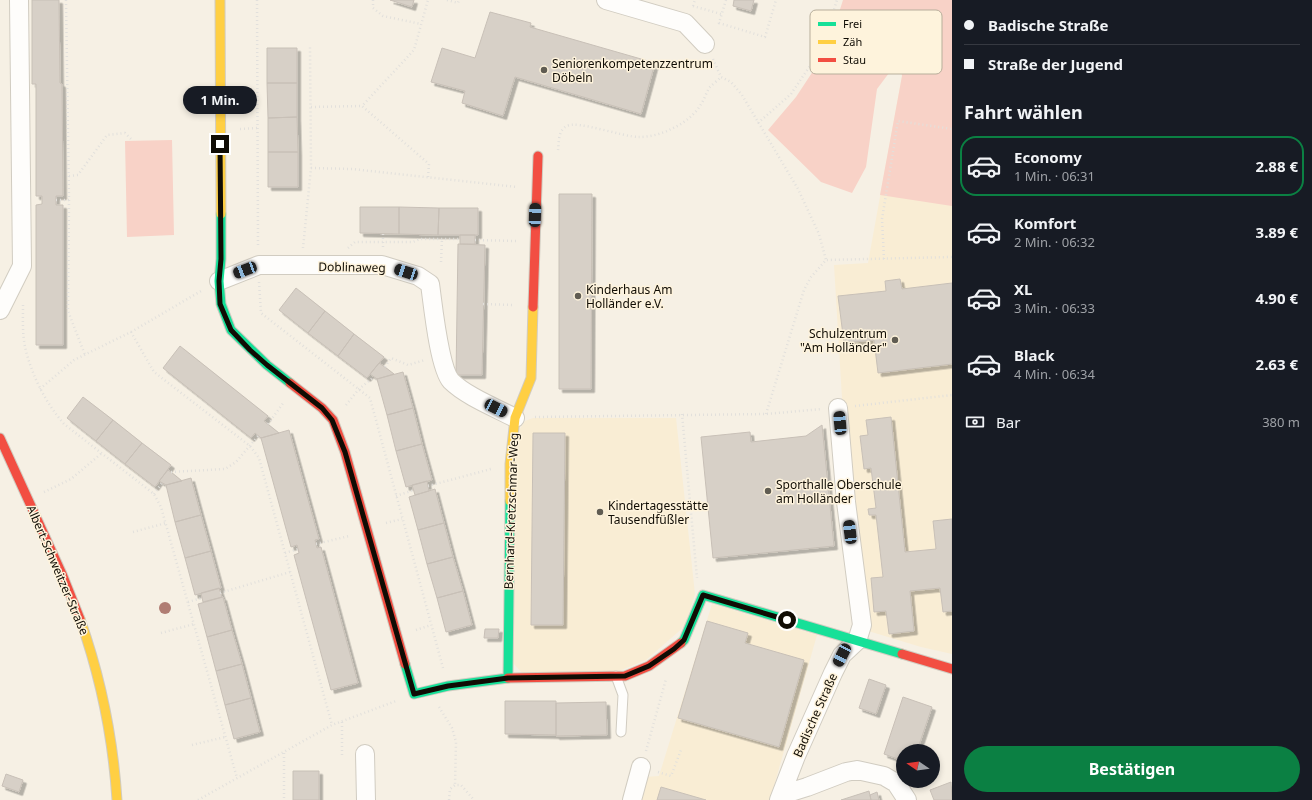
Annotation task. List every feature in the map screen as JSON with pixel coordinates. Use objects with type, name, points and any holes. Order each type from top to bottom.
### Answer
[{"type":"street","points":[[0,310],[22,266],[19,0]]},
{"type":"street","points":[[220,0],[220,304],[231,330],[267,365],[322,408],[332,420],[345,452],[414,694],[427,690],[508,678],[625,676],[649,666],[674,649],[684,640],[703,595],[952,669]]},
{"type":"street","points":[[606,0],[685,23],[705,44]]},
{"type":"street","name":"Bernhard-Kretzschmar-Weg","points":[[508,678],[510,464],[515,418],[531,378],[534,241],[538,156]]},
{"type":"street","name":"Doblinaweg","points":[[219,281],[259,265],[382,265],[418,276],[430,284],[442,364],[451,381],[473,398],[515,418]]},
{"type":"street","points":[[838,408],[846,502],[862,625],[857,641]]},
{"type":"street","name":"Albert-Schweitzer-Straße","points":[[0,438],[49,543],[89,644],[108,725],[116,778],[117,800]]},
{"type":"street","name":"Badische Straße","points":[[780,797],[796,756],[833,673],[842,655],[857,641]]},
{"type":"street","points":[[365,754],[366,800]]},
{"type":"street","points":[[632,800],[641,767]]},
{"type":"street","name":"Badische Straße","points":[[780,797],[846,772],[858,770],[884,776],[896,784],[907,800]]},
{"type":"lane","points":[[616,676],[623,695],[621,732]]},
{"type":"path","points":[[66,0],[69,176],[68,311],[85,355]]},
{"type":"path","points":[[257,0],[259,265]]},
{"type":"path","points":[[374,0],[373,8],[382,16],[421,24]]},
{"type":"path","points":[[362,106],[414,50],[428,0]]},
{"type":"path","points":[[447,0],[458,3],[459,0]]},
{"type":"path","points":[[693,6],[695,0]]},
{"type":"path","points":[[726,0],[719,23],[765,37],[776,0]]},
{"type":"path","points":[[834,10],[837,0]]},
{"type":"path","points":[[686,4],[721,14]]},
{"type":"path","points":[[705,44],[721,77],[731,82],[742,95],[798,190],[819,234],[826,260]]},
{"type":"path","points":[[301,266],[311,168],[310,46]]},
{"type":"path","points":[[758,123],[791,94],[810,66]]},
{"type":"path","points":[[538,156],[557,155],[559,136],[562,129],[568,124],[576,124],[638,137],[656,135],[671,130],[690,117],[701,105],[710,88],[721,77]]},
{"type":"path","points":[[311,108],[362,106],[429,164],[428,178]]},
{"type":"path","points":[[884,259],[882,219],[898,121],[952,129]]},
{"type":"path","points":[[245,129],[257,128]]},
{"type":"path","points":[[69,176],[78,175],[108,135],[125,134],[132,141]]},
{"type":"path","points":[[311,168],[352,169],[536,189]]},
{"type":"path","points":[[56,200],[69,200]]},
{"type":"path","points":[[383,234],[383,254]]},
{"type":"path","points":[[331,265],[355,242],[413,242],[420,239],[460,239]]},
{"type":"path","points":[[441,262],[442,239]]},
{"type":"path","points":[[475,240],[534,241]]},
{"type":"path","points":[[766,414],[804,290],[811,277],[826,260],[952,257]]},
{"type":"path","points":[[40,389],[74,360],[131,332],[219,281]]},
{"type":"path","points":[[23,303],[26,350],[40,389],[52,410],[64,424],[154,494],[162,507],[237,778]]},
{"type":"path","points":[[483,304],[533,305]]},
{"type":"path","points":[[131,332],[154,372],[250,446],[258,458],[332,726]]},
{"type":"path","points":[[385,367],[391,358],[408,365]]},
{"type":"path","points":[[344,407],[359,389],[374,377]]},
{"type":"path","points":[[515,418],[682,414],[766,414],[838,408],[952,395]]},
{"type":"path","points":[[268,424],[276,413]]},
{"type":"path","points":[[682,414],[698,584],[703,595]]},
{"type":"path","points":[[171,472],[225,470],[236,462],[258,436]]},
{"type":"path","points":[[28,500],[71,479],[102,453]]},
{"type":"path","points":[[428,486],[475,473]]},
{"type":"path","points":[[154,494],[162,483]]},
{"type":"path","points":[[396,496],[414,490]]},
{"type":"path","points":[[389,522],[402,519]]},
{"type":"path","points":[[133,532],[166,523]]},
{"type":"path","points":[[316,544],[352,535]]},
{"type":"path","points":[[285,553],[298,549]]},
{"type":"path","points":[[220,593],[290,572]]},
{"type":"path","points":[[188,602],[202,598]]},
{"type":"path","points":[[161,633],[194,624]]},
{"type":"path","points":[[413,631],[431,625]]},
{"type":"path","points":[[641,767],[666,679]]},
{"type":"path","points":[[427,690],[452,728],[456,742],[455,784],[450,789],[449,800]]},
{"type":"path","points":[[198,800],[332,726],[414,694]]},
{"type":"path","points":[[342,722],[342,755]]},
{"type":"path","points":[[192,745],[225,737]]},
{"type":"path","points":[[659,772],[671,776],[681,750]]},
{"type":"path","points":[[284,753],[284,800]]},
{"type":"path","points":[[455,784],[461,785],[474,800]]},
{"type":"shaded area","points":[[843,0],[952,0],[952,206],[880,195],[902,74],[942,74],[942,10],[840,10]]},
{"type":"shaded area","points":[[811,74],[888,74],[877,89],[866,167],[852,193],[821,182],[768,130],[796,97]]},
{"type":"shaded area","name":"Schulzentrum \"Am Holländer\"","points":[[902,76],[952,84],[952,654],[921,647],[865,630],[843,415],[834,265],[868,263]]},
{"type":"shaded area","points":[[172,140],[174,235],[127,237],[125,141]]},
{"type":"shaded area","name":"Kindertagesstätte Tausendfüßler","points":[[533,418],[676,418],[695,594],[685,626],[646,660],[619,671],[524,675],[513,663],[514,438],[525,421]]},
{"type":"shaded area","points":[[712,604],[817,635],[770,800],[638,800],[645,777],[659,776]]},
{"type":"building","points":[[32,0],[59,0],[60,83],[62,84],[63,196],[56,196],[56,205],[63,205],[63,345],[36,345],[36,205],[42,204],[42,196],[36,196],[36,84],[32,84]]},
{"type":"building","points":[[390,0],[414,0],[412,7]]},
{"type":"building","points":[[734,0],[754,0],[751,11],[733,6]]},
{"type":"building","name":"Seniorenkompetenzzentrum Döbeln","points":[[490,12],[531,23],[530,27],[655,63],[641,114],[515,77],[503,116],[462,103],[465,91],[431,82],[442,48],[475,58]]},
{"type":"building","points":[[267,48],[297,48],[297,83],[267,83]]},
{"type":"building","points":[[267,83],[297,83],[297,117],[268,118]]},
{"type":"building","points":[[297,117],[298,152],[268,152],[268,118]]},
{"type":"building","points":[[268,152],[298,152],[298,187],[268,187]]},
{"type":"building","points":[[559,194],[592,194],[591,389],[559,389]]},
{"type":"building","points":[[360,207],[399,207],[399,234],[360,233]]},
{"type":"building","points":[[399,207],[439,208],[438,235],[399,234]]},
{"type":"building","points":[[439,208],[478,208],[478,235],[438,235]]},
{"type":"building","points":[[460,235],[475,235],[475,244],[460,244]]},
{"type":"building","points":[[458,244],[485,245],[482,375],[456,375]]},
{"type":"building","points":[[900,279],[902,289],[952,283],[952,364],[878,373],[874,340],[844,343],[838,296],[886,291],[885,281]]},
{"type":"building","points":[[296,288],[325,311],[308,333],[279,310]]},
{"type":"building","points":[[325,311],[354,334],[338,356],[308,333]]},
{"type":"building","points":[[354,334],[384,357],[367,378],[338,356]]},
{"type":"building","points":[[180,346],[268,416],[264,421],[279,433],[261,438],[255,433],[251,438],[163,368]]},
{"type":"building","points":[[379,363],[394,374],[377,379],[370,374]]},
{"type":"building","points":[[403,372],[413,408],[387,415],[377,379]]},
{"type":"building","points":[[83,397],[113,420],[96,441],[67,418]]},
{"type":"building","points":[[413,408],[422,444],[396,451],[387,415]]},
{"type":"building","points":[[891,417],[905,552],[936,549],[933,521],[952,519],[952,611],[943,612],[940,588],[910,591],[914,631],[889,634],[886,611],[874,612],[871,578],[883,577],[876,515],[869,515],[868,509],[876,508],[871,468],[864,469],[860,436],[868,435],[866,420]]},
{"type":"building","points":[[113,420],[142,443],[125,464],[96,441]]},
{"type":"building","name":"Sporthalle Oberschule am Holländer","points":[[822,425],[834,546],[713,558],[701,437],[750,432],[751,442],[806,436]]},
{"type":"building","points":[[289,430],[319,539],[315,540],[317,548],[321,547],[358,683],[331,690],[294,555],[299,553],[297,545],[291,547],[261,438]]},
{"type":"building","points":[[533,433],[565,433],[563,625],[531,625]]},
{"type":"building","points":[[142,443],[171,465],[155,487],[125,464]]},
{"type":"building","points":[[422,444],[432,480],[406,487],[396,451]]},
{"type":"building","points":[[168,470],[182,481],[166,485],[159,481]]},
{"type":"building","points":[[191,478],[201,515],[175,522],[166,485]]},
{"type":"building","points":[[427,481],[429,491],[415,495],[412,485]]},
{"type":"building","points":[[435,489],[444,523],[418,530],[409,497]]},
{"type":"building","points":[[201,515],[211,551],[185,558],[175,522]]},
{"type":"building","points":[[444,523],[453,557],[427,564],[418,530]]},
{"type":"building","points":[[211,551],[221,588],[195,595],[185,558]]},
{"type":"building","points":[[453,557],[463,591],[437,598],[427,564]]},
{"type":"building","points":[[219,588],[222,597],[203,602],[201,593]]},
{"type":"building","points":[[463,591],[472,625],[446,632],[437,598]]},
{"type":"building","points":[[223,597],[232,630],[207,637],[198,604]]},
{"type":"building","points":[[707,621],[748,633],[745,643],[804,660],[779,747],[678,718]]},
{"type":"building","points":[[485,629],[499,629],[498,638],[484,638]]},
{"type":"building","points":[[232,630],[242,664],[216,671],[207,637]]},
{"type":"building","points":[[242,664],[251,698],[225,705],[216,671]]},
{"type":"building","points":[[869,679],[886,685],[876,714],[859,708]]},
{"type":"building","points":[[903,697],[932,707],[919,744],[896,744],[896,758],[884,754]]},
{"type":"building","points":[[251,698],[260,732],[234,739],[225,705]]},
{"type":"building","points":[[505,701],[556,701],[556,735],[505,734]]},
{"type":"building","points":[[606,702],[607,735],[556,736],[556,703]]},
{"type":"building","points":[[293,771],[319,771],[319,800],[293,800]]},
{"type":"building","points":[[6,774],[23,780],[19,792],[2,786]]},
{"type":"building","points":[[951,782],[952,800],[934,800],[930,790],[940,788],[940,786]]},
{"type":"building","points":[[661,787],[706,800],[657,800]]},
{"type":"building","points":[[869,791],[871,800],[841,800]]},
{"type":"building","points":[[877,792],[879,800],[871,800],[870,795]]},
{"type":"traffic: fast","points":[[221,214],[221,259],[219,281],[221,304],[231,330],[267,365],[290,383]]},
{"type":"traffic: fast","points":[[508,678],[510,501]]},
{"type":"traffic: fast","points":[[681,643],[684,640],[703,595],[902,654]]},
{"type":"traffic: fast","points":[[405,664],[414,694],[448,686],[508,678]]},
{"type":"traffic: slow","points":[[220,0],[221,214]]},
{"type":"traffic: slow","points":[[510,501],[510,464],[515,418],[531,378],[533,307]]},
{"type":"traffic: slow","points":[[80,619],[94,663],[105,708],[117,800]]},
{"type":"traffic: jam","points":[[533,307],[538,156]]},
{"type":"traffic: jam","points":[[290,383],[322,408],[333,420],[345,452],[405,664]]},
{"type":"traffic: jam","points":[[0,438],[62,574],[80,619]]},
{"type":"traffic: jam","points":[[508,678],[625,676],[649,666],[681,643]]},
{"type":"traffic: jam","points":[[902,654],[952,669]]},
{"type":"place","name":"Seniorenkompetenzzentrum Döbeln","points":[[544,70]]},
{"type":"place","name":"Kinderhaus Am Holländer e.V.","points":[[578,296]]},
{"type":"place","name":"Schulzentrum \"Am Holländer\"","points":[[895,340]]},
{"type":"place","name":"Sporthalle Oberschule am Holländer","points":[[768,491]]},
{"type":"place","name":"Kindertagesstätte Tausendfüßler","points":[[600,512]]},
{"type":"route","points":[[220,144],[220,304],[231,330],[250,350],[322,408],[332,420],[345,452],[366,528],[398,633],[414,694],[448,686],[508,678],[625,676],[649,666],[674,649],[684,640],[703,595],[787,620]]}]
